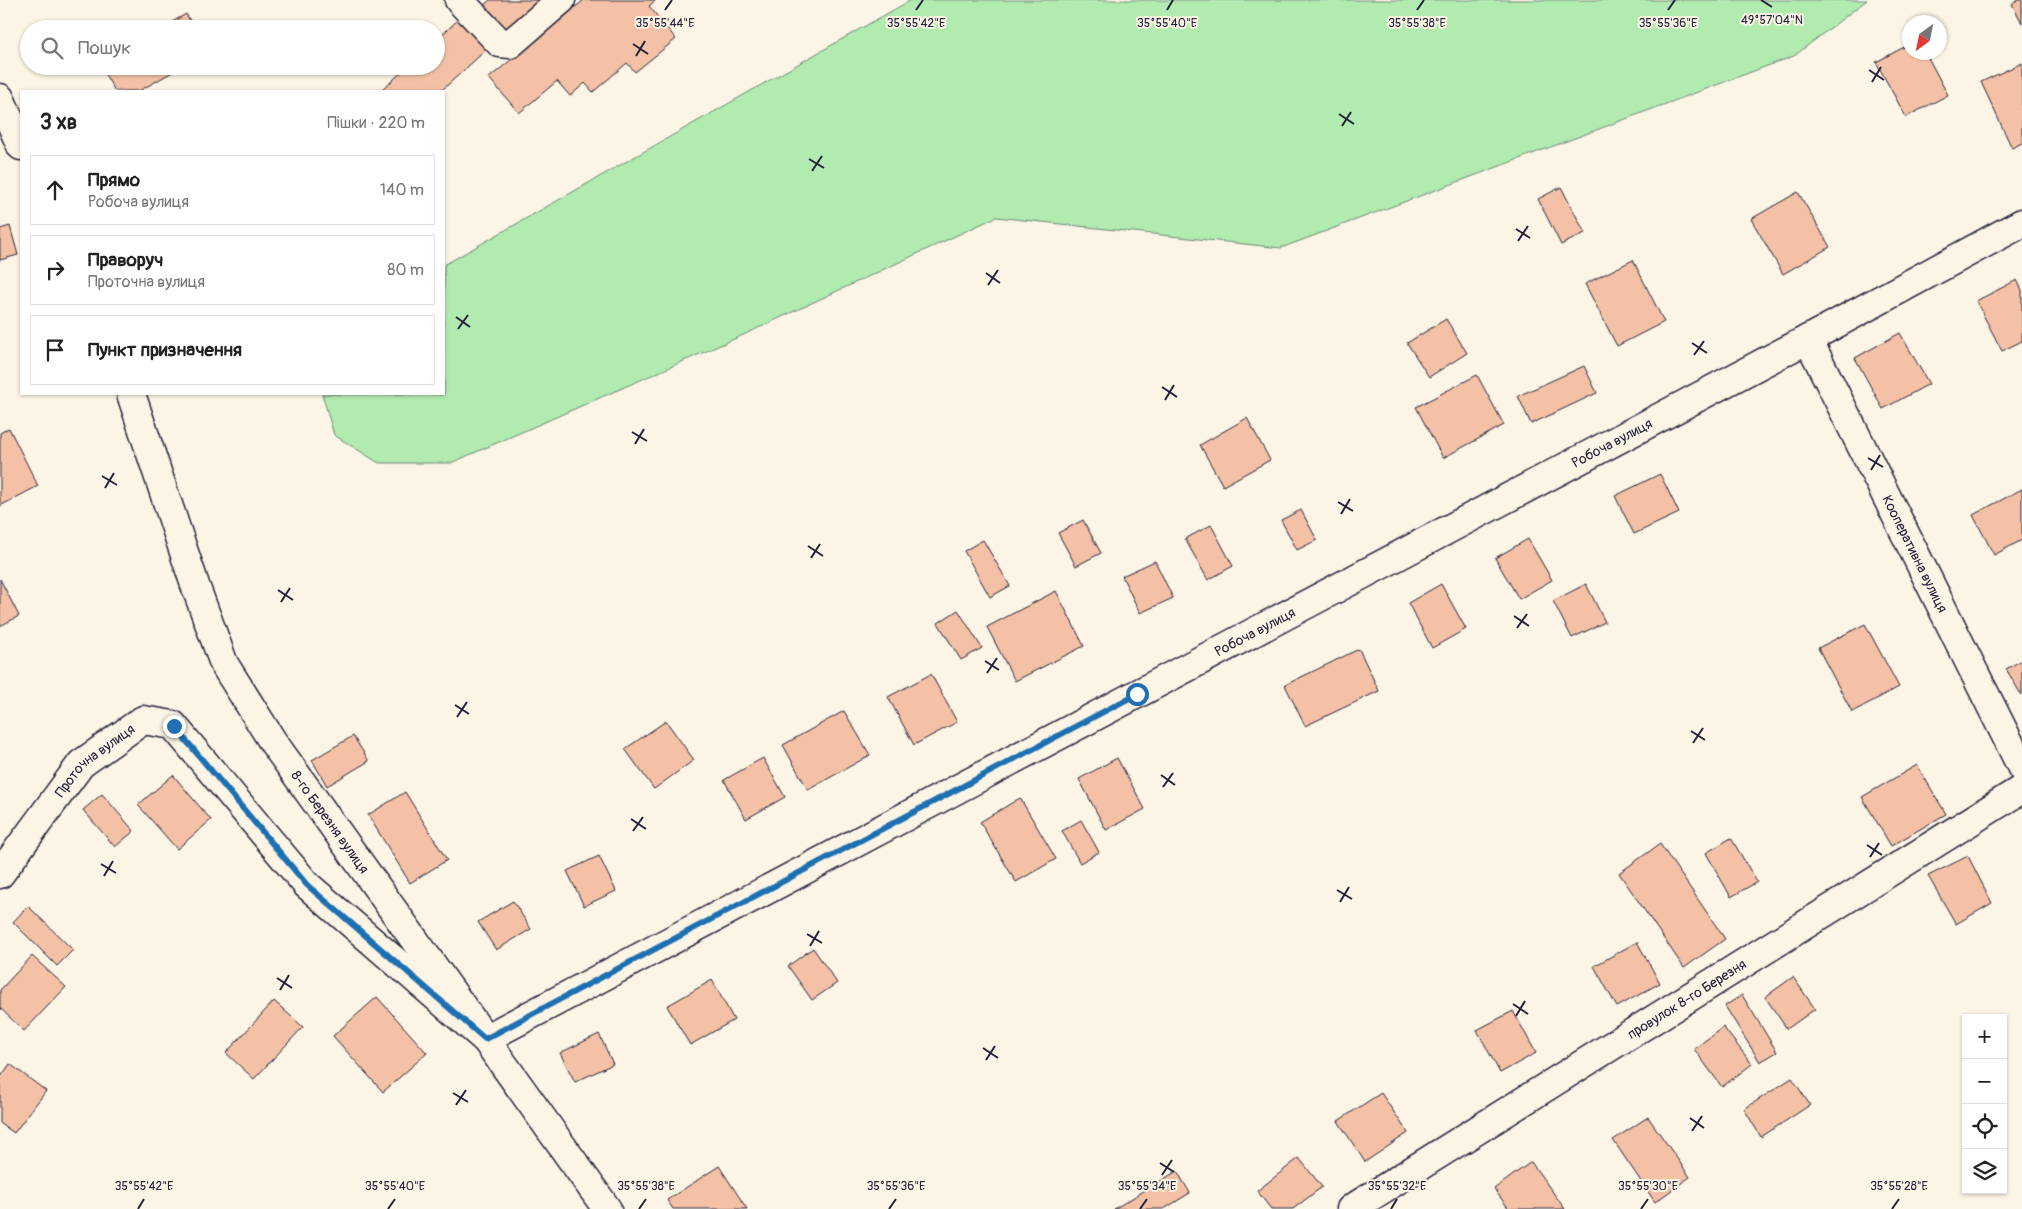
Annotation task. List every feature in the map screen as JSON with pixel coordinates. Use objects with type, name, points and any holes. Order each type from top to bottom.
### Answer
[{"type":"street","points":[[460,0],[500,44],[510,44],[561,0]]},
{"type":"street","points":[[0,98],[20,144]]},
{"type":"street","name":"Робоча вулиця","points":[[485,1039],[1808,339],[2022,223]]},
{"type":"street","name":"Кооперативна вулиця","points":[[1808,339],[2022,768]]},
{"type":"street","name":"8-го Березня вулиця","points":[[131,395],[195,585],[224,664],[273,742],[607,1209]]},
{"type":"street","name":"Проточна вулиця","points":[[0,874],[80,764],[143,720],[174,726],[307,885],[485,1039]]},
{"type":"street","name":"провулок 8-го Березня","points":[[1351,1209],[2022,788]]},
{"type":"green space","points":[[911,0],[1867,0],[1794,56],[1281,248],[996,217],[741,336],[451,463],[379,463],[334,435],[322,395],[445,395],[445,264]]},
{"type":"building","points":[[490,0],[542,0],[508,32],[483,6]]},
{"type":"building","points":[[584,0],[656,0],[649,6],[676,39],[635,72],[627,63],[593,92],[585,83],[570,96],[557,81],[519,113],[489,78]]},
{"type":"building","points":[[2022,0],[2022,23],[2012,4]]},
{"type":"building","points":[[186,14],[190,20],[176,20]]},
{"type":"building","points":[[459,19],[487,49],[442,90],[382,90],[398,75],[445,75],[445,32]]},
{"type":"building","points":[[1902,48],[1902,60],[1929,60],[1948,95],[1906,117],[1876,62]]},
{"type":"building","points":[[2022,63],[2022,143],[2012,148],[1981,82]]},
{"type":"building","points":[[105,75],[167,75],[141,90],[114,90]]},
{"type":"building","points":[[1561,187],[1585,233],[1561,245],[1538,199]]},
{"type":"building","points":[[1798,192],[1830,247],[1783,274],[1751,219]]},
{"type":"building","points":[[10,226],[18,255],[0,260],[0,229]]},
{"type":"building","points":[[1633,260],[1664,322],[1617,346],[1585,284]]},
{"type":"building","points":[[2017,280],[2022,290],[2022,341],[2002,351],[1976,301]]},
{"type":"building","points":[[1446,319],[1467,353],[1429,377],[1407,343]]},
{"type":"building","points":[[1900,333],[1929,384],[1883,409],[1855,358]]},
{"type":"building","points":[[1584,366],[1597,393],[1531,424],[1518,396]]},
{"type":"building","points":[[1477,375],[1504,425],[1443,458],[1416,407]]},
{"type":"building","points":[[1247,418],[1270,460],[1223,486],[1200,445]]},
{"type":"building","points":[[9,428],[38,486],[0,506],[0,433]]},
{"type":"building","points":[[1660,474],[1679,513],[1634,534],[1615,496]]},
{"type":"building","points":[[2022,489],[2022,540],[1994,555],[1973,515]]},
{"type":"building","points":[[1301,510],[1317,540],[1297,550],[1281,520]]},
{"type":"building","points":[[1083,520],[1101,553],[1076,566],[1058,533]]},
{"type":"building","points":[[1211,525],[1233,566],[1208,580],[1185,539]]},
{"type":"building","points":[[1528,539],[1552,580],[1519,599],[1495,558]]},
{"type":"building","points":[[983,540],[1010,586],[990,597],[964,551]]},
{"type":"building","points":[[1155,561],[1173,598],[1140,613],[1122,576]]},
{"type":"building","points":[[0,579],[19,616],[0,626]]},
{"type":"building","points":[[1441,584],[1466,629],[1432,648],[1408,603]]},
{"type":"building","points":[[1586,584],[1605,622],[1572,638],[1553,601]]},
{"type":"building","points":[[1056,591],[1084,646],[1015,681],[987,627]]},
{"type":"building","points":[[958,610],[982,648],[961,660],[938,623]]},
{"type":"building","points":[[1865,624],[1899,687],[1852,712],[1818,648]]},
{"type":"building","points":[[1359,649],[1379,691],[1305,726],[1285,685]]},
{"type":"building","points":[[2022,660],[2022,696],[2006,669]]},
{"type":"building","points":[[931,674],[957,722],[914,745],[888,697]]},
{"type":"building","points":[[844,711],[870,755],[808,790],[783,745]]},
{"type":"building","points":[[666,721],[694,760],[654,789],[625,749]]},
{"type":"building","points":[[353,736],[369,761],[327,786],[312,760]]},
{"type":"building","points":[[763,758],[785,797],[746,819],[724,780]]},
{"type":"building","points":[[1117,758],[1145,809],[1106,830],[1079,779]]},
{"type":"building","points":[[1917,765],[1946,814],[1891,846],[1862,797]]},
{"type":"building","points":[[173,775],[211,820],[177,849],[138,805]]},
{"type":"building","points":[[405,792],[447,860],[410,883],[368,815]]},
{"type":"building","points":[[102,794],[134,831],[115,847],[83,810]]},
{"type":"building","points":[[1020,798],[1056,859],[1016,882],[980,822]]},
{"type":"building","points":[[1081,820],[1099,852],[1080,863],[1062,831]]},
{"type":"building","points":[[1731,838],[1757,882],[1731,897],[1706,853]]},
{"type":"building","points":[[1660,844],[1725,939],[1684,968],[1619,873]]},
{"type":"building","points":[[599,856],[616,891],[584,906],[567,871]]},
{"type":"building","points":[[1968,856],[1992,903],[1956,924],[1928,876]]},
{"type":"building","points":[[513,901],[531,929],[496,950],[478,922]]},
{"type":"building","points":[[28,906],[73,950],[57,966],[13,922]]},
{"type":"building","points":[[1637,942],[1660,983],[1617,1007],[1594,966]]},
{"type":"building","points":[[813,948],[837,983],[812,1000],[788,966]]},
{"type":"building","points":[[32,956],[66,987],[24,1031],[0,1008],[0,990]]},
{"type":"building","points":[[1793,977],[1815,1009],[1787,1029],[1765,997]]},
{"type":"building","points":[[712,980],[734,1020],[690,1045],[667,1006]]},
{"type":"building","points":[[1742,995],[1777,1052],[1760,1062],[1725,1006]]},
{"type":"building","points":[[377,997],[427,1053],[383,1092],[333,1036]]},
{"type":"building","points":[[274,1001],[303,1027],[254,1079],[226,1053]]},
{"type":"building","points":[[1513,1011],[1536,1053],[1500,1073],[1477,1030]]},
{"type":"building","points":[[1723,1027],[1752,1064],[1722,1087],[1694,1049]]},
{"type":"building","points":[[599,1034],[613,1064],[575,1082],[560,1053]]},
{"type":"building","points":[[10,1064],[46,1091],[14,1133],[0,1123],[0,1078]]},
{"type":"building","points":[[1792,1078],[1810,1105],[1761,1137],[1744,1109]]},
{"type":"building","points":[[1381,1093],[1408,1133],[1365,1162],[1338,1121]]},
{"type":"building","points":[[1648,1117],[1690,1177],[1655,1202],[1613,1140]]},
{"type":"building","points":[[1299,1158],[1322,1187],[1293,1209],[1271,1209],[1257,1191]]},
{"type":"building","points":[[1531,1162],[1565,1209],[1509,1209],[1494,1189]]},
{"type":"building","points":[[719,1166],[747,1209],[673,1209],[667,1200]]},
{"type":"building","points":[[1177,1171],[1190,1193],[1164,1209],[1114,1209]]},
{"type":"route","points":[[174,726],[307,885],[485,1039],[1137,694]]}]
